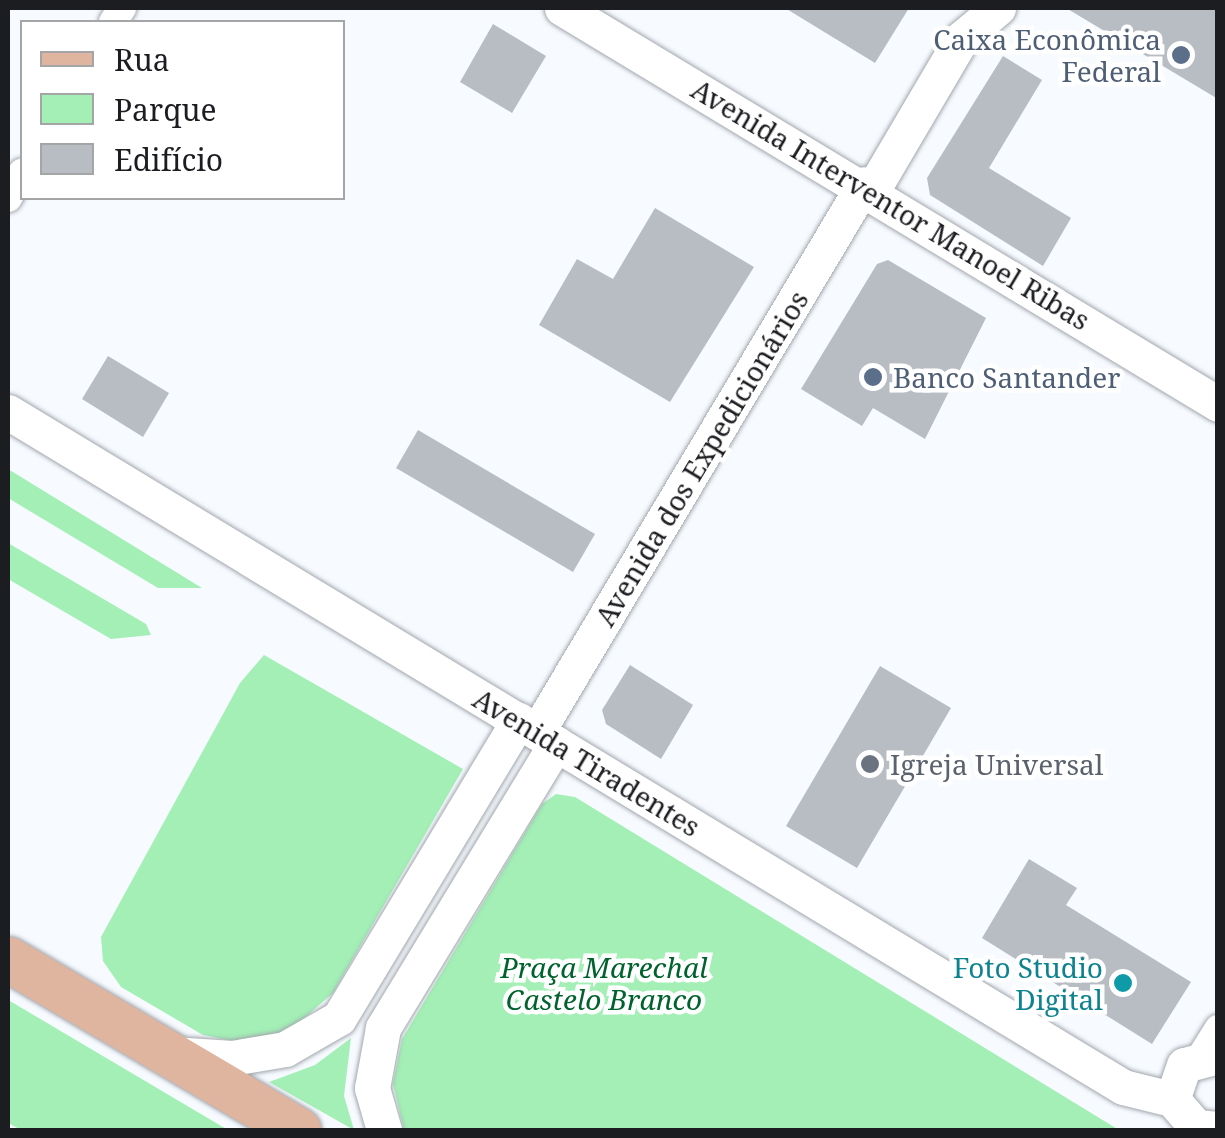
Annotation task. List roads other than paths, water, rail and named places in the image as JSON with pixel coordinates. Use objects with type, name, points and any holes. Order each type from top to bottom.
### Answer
[{"type":"main road","points":[[8,960],[27,979],[169,1054],[298,1130]]},
{"type":"street","name":"Avenida Interventor Manoel Ribas","points":[[562,8],[868,186],[1218,404]]},
{"type":"street","name":"Avenida dos Expedicionários","points":[[169,1054],[232,1058],[286,1049],[339,1018],[537,731],[962,38],[998,8]]},
{"type":"street","name":"Avenida Tiradentes","points":[[8,412],[1123,1086],[1192,1121]]},
{"type":"street","name":"Avenida dos Expedicionários","points":[[384,1130],[372,1088],[383,1028],[537,731]]},
{"type":"street","points":[[1192,1121],[1184,1064],[1212,1047]]},
{"type":"place","name":"Caixa Econômica Federal","points":[[1181,55]]},
{"type":"place","name":"Banco Santander","points":[[873,377]]},
{"type":"place","name":"Igreja Universal","points":[[870,764]]},
{"type":"place","name":"Foto Studio Digital","points":[[1123,983]]},
{"type":"park label","name":"Praça Marechal Castelo Branco","points":[[604,983]]}]
